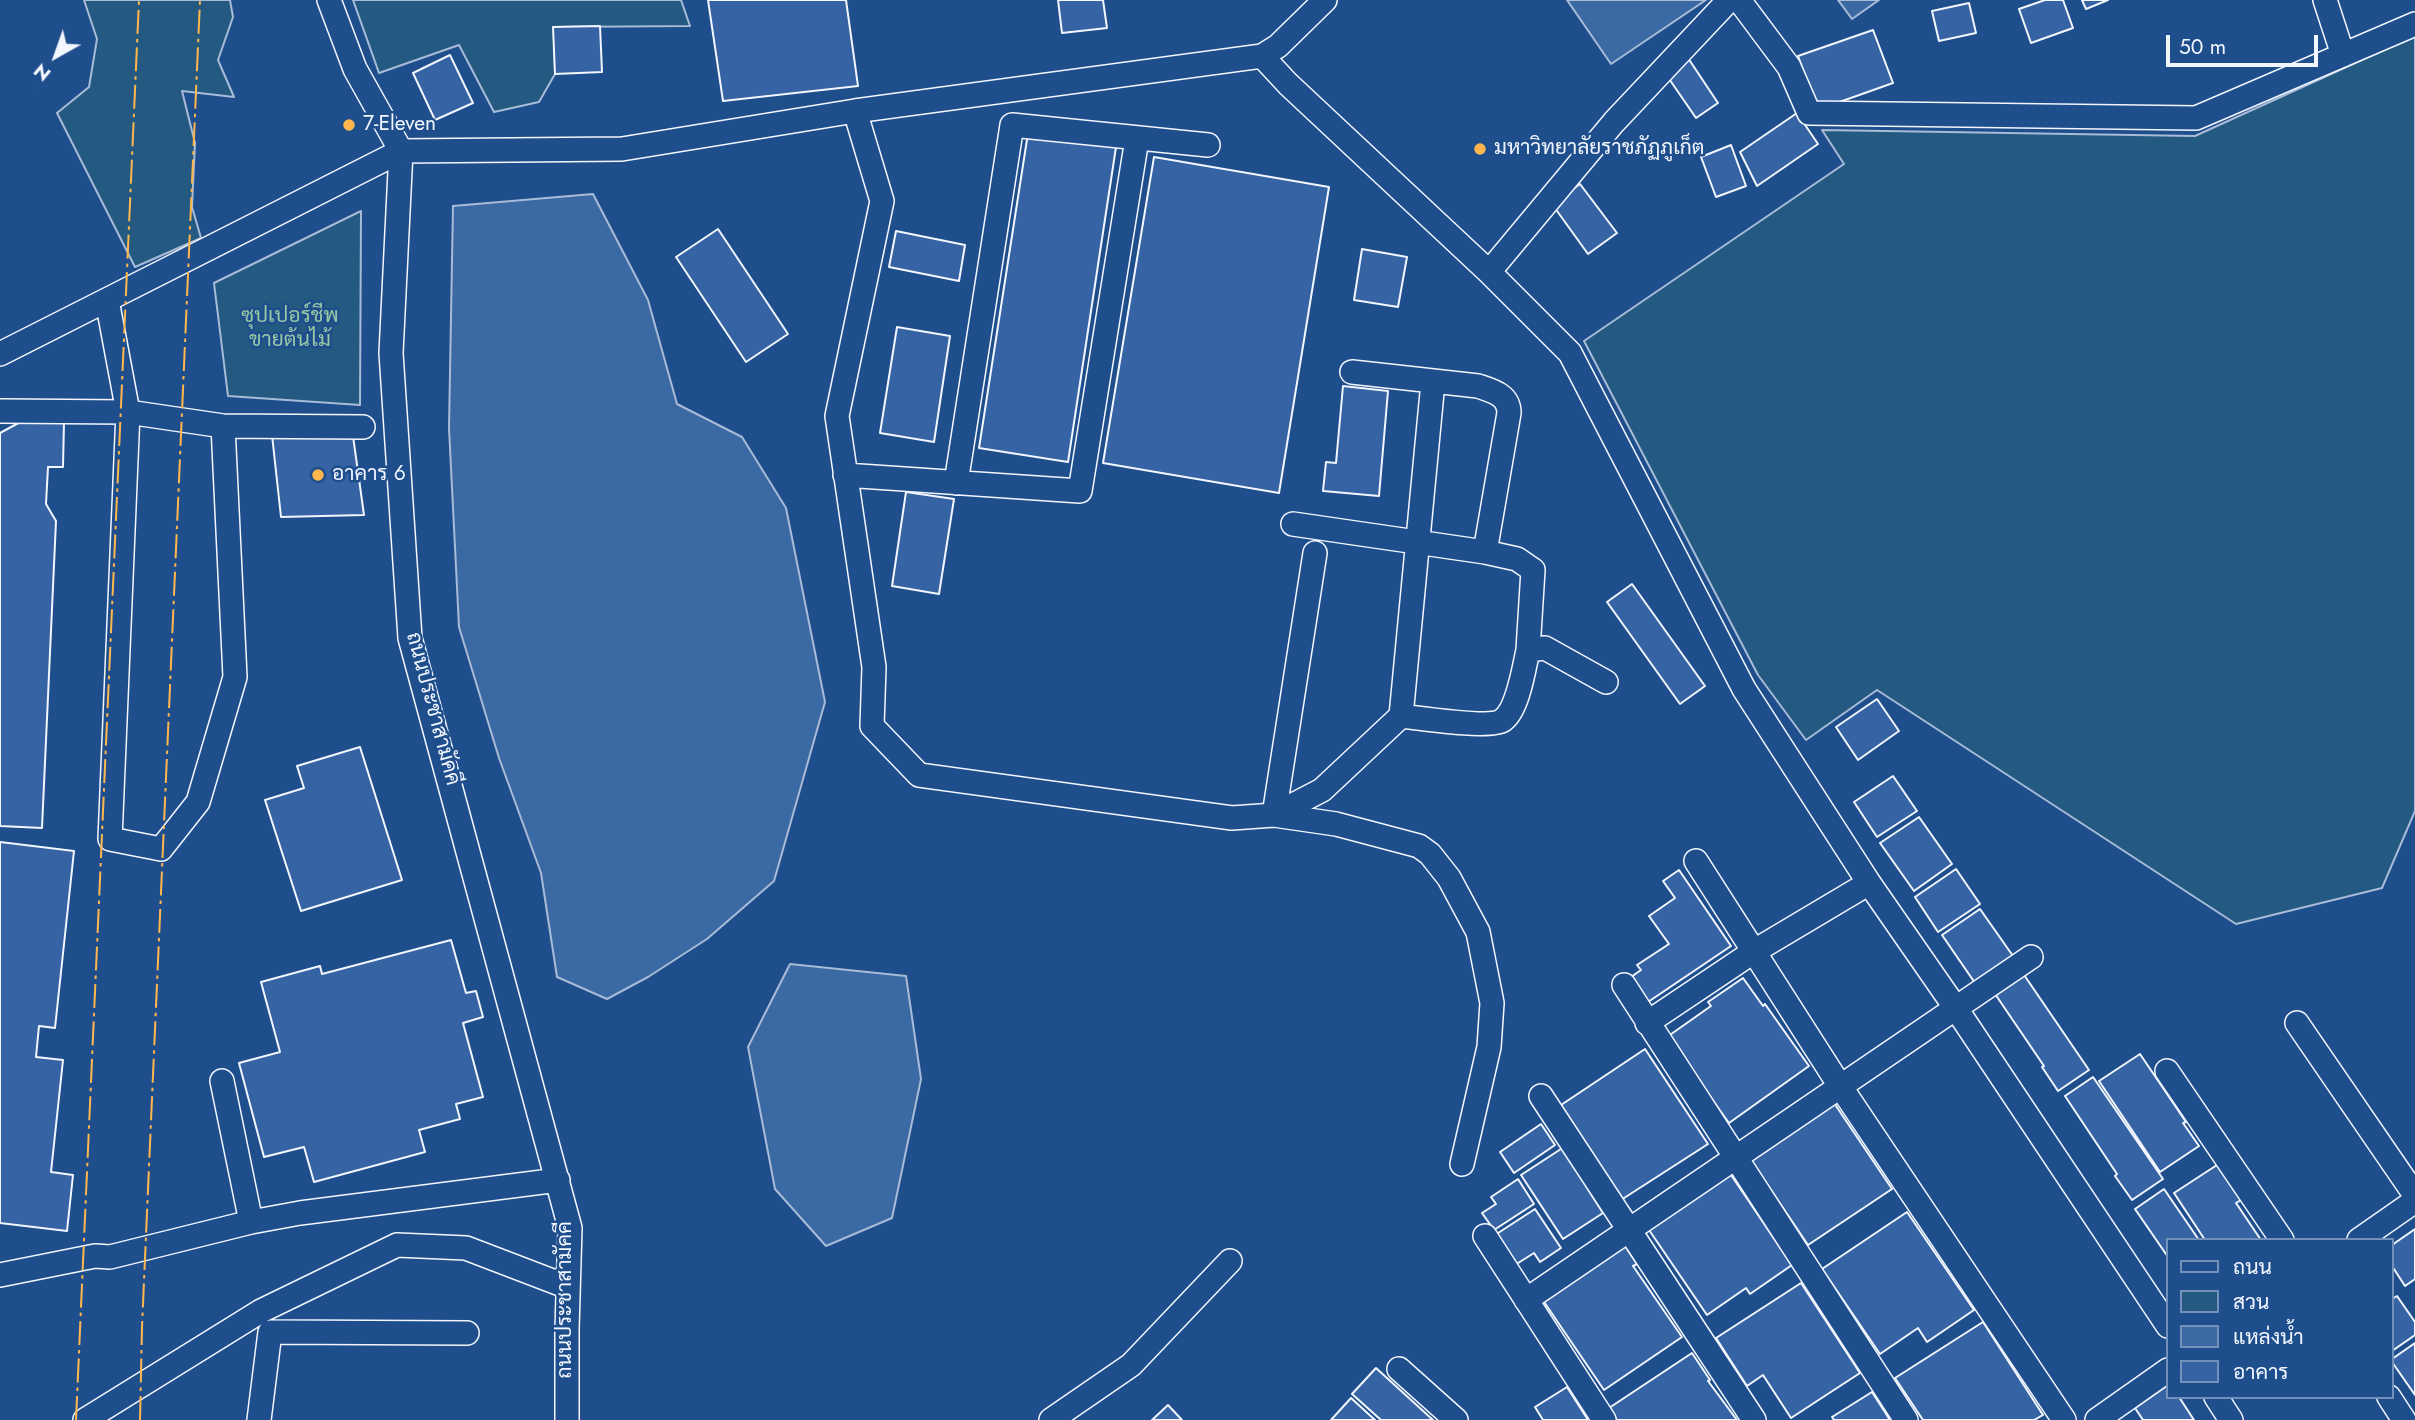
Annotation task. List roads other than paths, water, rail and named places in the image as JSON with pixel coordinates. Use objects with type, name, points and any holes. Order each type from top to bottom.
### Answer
[{"type":"street","points":[[329,0],[355,69],[401,151]]},
{"type":"street","points":[[0,354],[401,151],[622,149],[855,111],[1270,51],[1325,0]]},
{"type":"street","points":[[1489,272],[1614,122],[1729,0]]},
{"type":"street","points":[[1739,0],[1789,67],[1809,113],[2196,118],[2415,24]]},
{"type":"street","points":[[2325,0],[2343,55]]},
{"type":"street","points":[[1270,51],[1288,84],[1489,272],[1570,353],[1744,689],[1869,883],[2166,1323]]},
{"type":"street","points":[[855,111],[883,201],[837,416],[874,667],[872,726],[919,775],[1232,818],[1275,815],[1336,824],[1419,846],[1430,854],[1449,878],[1478,932],[1492,1003],[1489,1048],[1462,1164]]},
{"type":"street","points":[[956,482],[1012,125],[1208,145]]},
{"type":"street","points":[[845,475],[1080,491],[1138,139]]},
{"type":"street","name":"ถนนประชาสามัคคี","points":[[401,151],[391,353],[410,638],[570,1228],[567,1420]]},
{"type":"street","points":[[107,300],[128,412],[110,839],[161,849],[198,802],[235,677],[223,426]]},
{"type":"street","points":[[1352,372],[1478,386],[1494,391],[1506,399],[1509,405],[1485,552]]},
{"type":"street","points":[[1275,815],[1322,790],[1401,716],[1433,382]]},
{"type":"street","points":[[0,411],[128,412],[223,426],[363,427]]},
{"type":"street","points":[[1293,524],[1485,552],[1517,559],[1533,570],[1528,650],[1512,709],[1502,721],[1487,724],[1401,716]]},
{"type":"street","points":[[1275,815],[1315,553]]},
{"type":"street","points":[[1528,650],[1545,648],[1606,681]]},
{"type":"street","points":[[1696,860],[1840,1086],[2064,1420]]},
{"type":"street","points":[[1647,1023],[1754,953],[1869,883]]},
{"type":"street","points":[[1526,1300],[2031,957]]},
{"type":"street","points":[[1624,985],[1906,1420]]},
{"type":"street","points":[[2297,1023],[2415,1195]]},
{"type":"street","points":[[2167,1071],[2281,1238]]},
{"type":"street","points":[[222,1081],[251,1222]]},
{"type":"street","points":[[1541,1096],[1754,1420]]},
{"type":"street","points":[[0,1275],[95,1256],[110,1257],[251,1222],[300,1213],[558,1180]]},
{"type":"street","points":[[2362,1238],[2415,1201]]},
{"type":"street","points":[[1485,1236],[1604,1420]]},
{"type":"street","points":[[85,1420],[261,1311],[397,1245],[466,1248],[568,1287]]},
{"type":"street","points":[[1051,1420],[1131,1365],[1230,1261]]},
{"type":"street","points":[[259,1420],[270,1332],[467,1333]]},
{"type":"street","points":[[1399,1369],[1455,1420]]},
{"type":"street","points":[[2097,1420],[2166,1371]]},
{"type":"street","points":[[2217,1399],[2231,1420]]},
{"type":"street","points":[[2390,1399],[2404,1420]]},
{"type":"water","points":[[1567,0],[1706,0],[1611,64]]},
{"type":"water","points":[[1838,0],[1879,0],[1852,19]]},
{"type":"water","points":[[593,194],[648,300],[677,404],[742,437],[786,508],[825,702],[774,881],[707,939],[648,977],[607,999],[557,977],[541,873],[499,758],[459,627],[449,428],[453,206]]},
{"type":"water","points":[[790,964],[906,976],[921,1079],[892,1218],[826,1246],[775,1189],[748,1047]]},
{"type":"place","name":"7-Eleven","points":[[349,125]]},
{"type":"place","name":"มหาวิทยาลัยราชภัฏภูเก็ต","points":[[1480,149]]},
{"type":"place","name":"อาคาร 6","points":[[318,475]]},
{"type":"park label","name":"ซุปเปอร์ชีพ ขายต้นไม้","points":[[290,329]]}]
